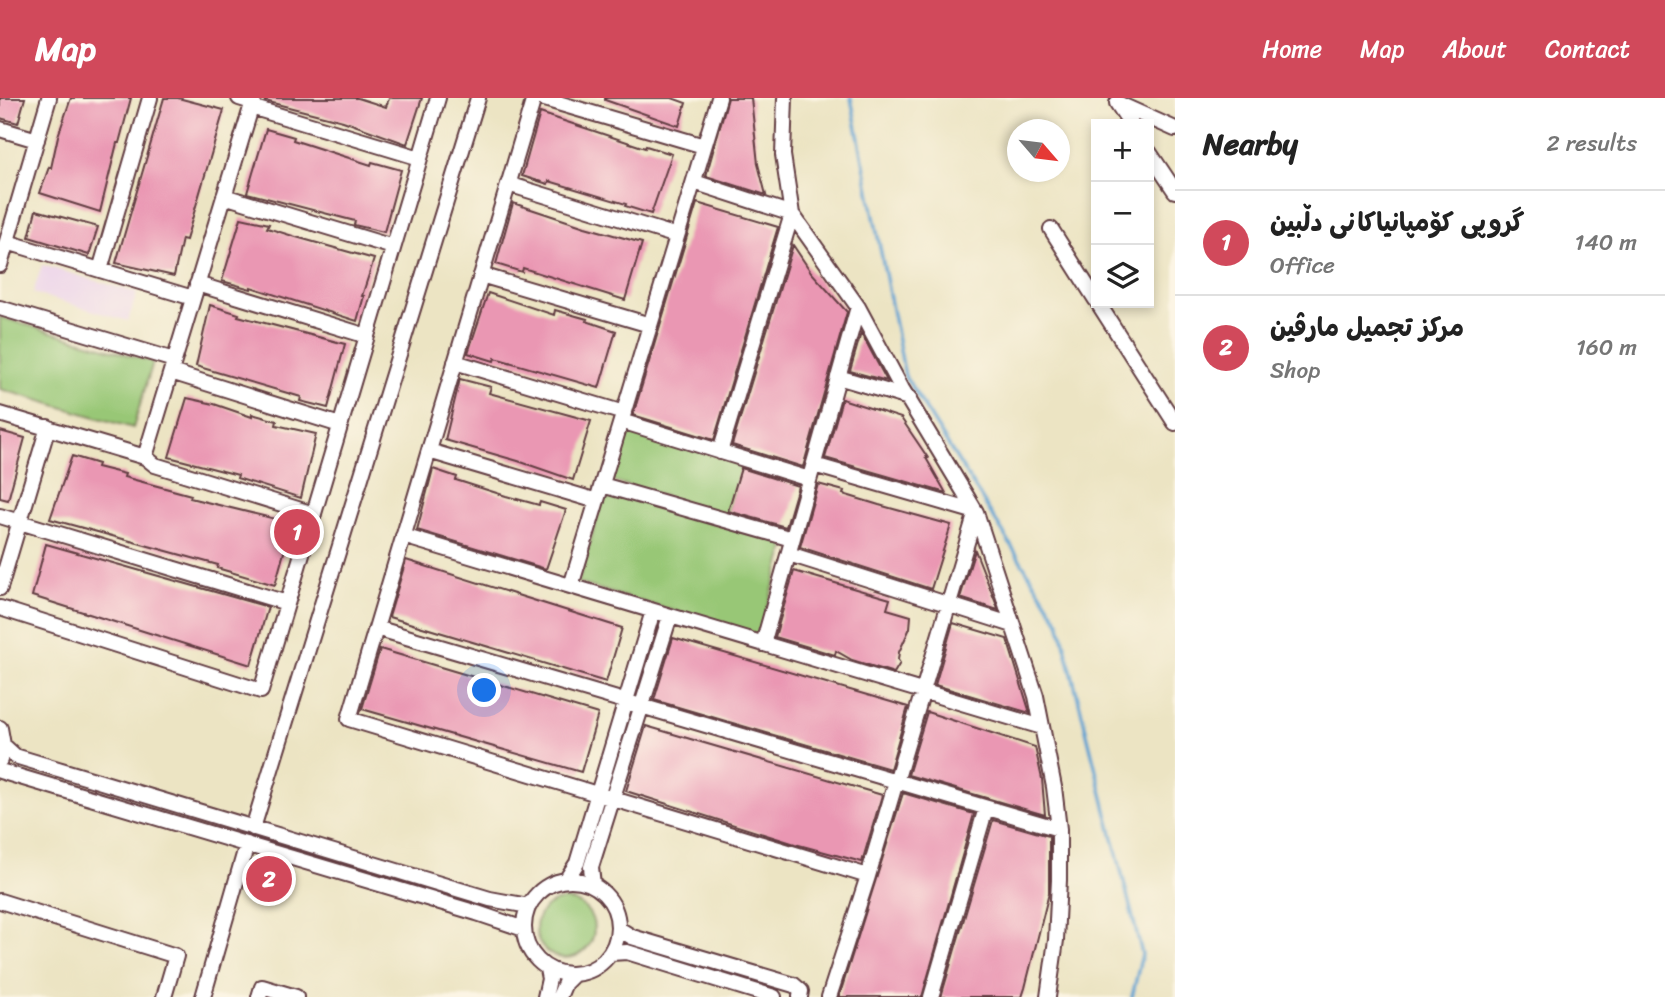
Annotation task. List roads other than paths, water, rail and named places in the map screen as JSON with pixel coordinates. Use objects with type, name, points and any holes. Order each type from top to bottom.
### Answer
[{"type":"street","points":[[0,265],[6,232],[49,98]]},
{"type":"street","points":[[100,270],[150,98]]},
{"type":"street","points":[[0,608],[261,691],[438,98]]},
{"type":"street","points":[[253,828],[478,98]]},
{"type":"street","points":[[534,98],[349,719],[868,876]]},
{"type":"street","points":[[541,98],[704,146]]},
{"type":"street","points":[[571,586],[719,98]]},
{"type":"street","points":[[720,452],[792,214],[783,155],[785,98]]},
{"type":"street","points":[[145,457],[224,196],[249,101],[420,158]]},
{"type":"street","points":[[1117,101],[1128,119]]},
{"type":"street","points":[[1117,101],[1175,129]]},
{"type":"street","points":[[0,129],[37,140]]},
{"type":"street","points":[[1154,160],[1175,191]]},
{"type":"street","points":[[694,182],[792,214],[858,307],[976,512],[1035,696],[1054,787],[1059,829],[1056,940],[1048,997]]},
{"type":"street","points":[[508,184],[677,236]]},
{"type":"street","points":[[224,196],[393,247]]},
{"type":"street","points":[[1051,229],[1091,292]]},
{"type":"street","points":[[6,232],[100,270],[195,291],[367,336]]},
{"type":"street","points":[[481,275],[650,325]]},
{"type":"street","points":[[763,644],[858,307]]},
{"type":"street","points":[[0,308],[340,425]]},
{"type":"street","points":[[1101,308],[1175,423]]},
{"type":"street","points":[[456,362],[720,452],[809,479]]},
{"type":"street","points":[[838,377],[909,398]]},
{"type":"street","points":[[0,414],[145,457],[155,465],[314,514]]},
{"type":"street","points":[[0,588],[48,428]]},
{"type":"street","points":[[429,451],[597,501]]},
{"type":"street","points":[[814,465],[976,512]]},
{"type":"street","points":[[602,485],[792,539]]},
{"type":"street","points":[[829,997],[868,876],[976,512]]},
{"type":"street","points":[[0,516],[287,603]]},
{"type":"street","points":[[403,536],[1042,727]]},
{"type":"street","points":[[789,554],[1013,625]]},
{"type":"street","points":[[593,886],[591,867],[605,797],[626,703],[653,611]]},
{"type":"street","points":[[566,880],[577,863],[641,707],[670,616]]},
{"type":"street","points":[[376,628],[1059,829]]},
{"type":"street","points":[[0,728],[1,752],[490,899],[529,906]]},
{"type":"street","points":[[0,771],[524,929]]},
{"type":"street","points":[[931,997],[986,808]]},
{"type":"street","points":[[203,997],[247,844]]},
{"type":"street","points":[[625,933],[595,969],[573,975],[547,969],[530,952],[524,929],[529,906],[539,892],[566,880],[577,880],[593,886],[609,898],[625,933],[624,948],[627,952]]},
{"type":"street","points":[[0,901],[176,956],[164,997]]},
{"type":"street","points":[[625,933],[794,985],[801,991],[800,997]]},
{"type":"street","points":[[611,953],[627,952],[774,997]]},
{"type":"street","points":[[545,997],[549,979],[547,969]]},
{"type":"street","points":[[559,997],[565,983],[573,975]]},
{"type":"street","points":[[260,997],[262,987],[296,997]]},
{"type":"waterway","points":[[851,98],[905,376],[1059,622],[1142,954],[1132,997]]},
{"type":"place","name":"گروپی کۆمپانیاکانی دڵبین","points":[[297,532]]},
{"type":"place","name":"مركز تجميل مارڤین","points":[[269,879]]}]
